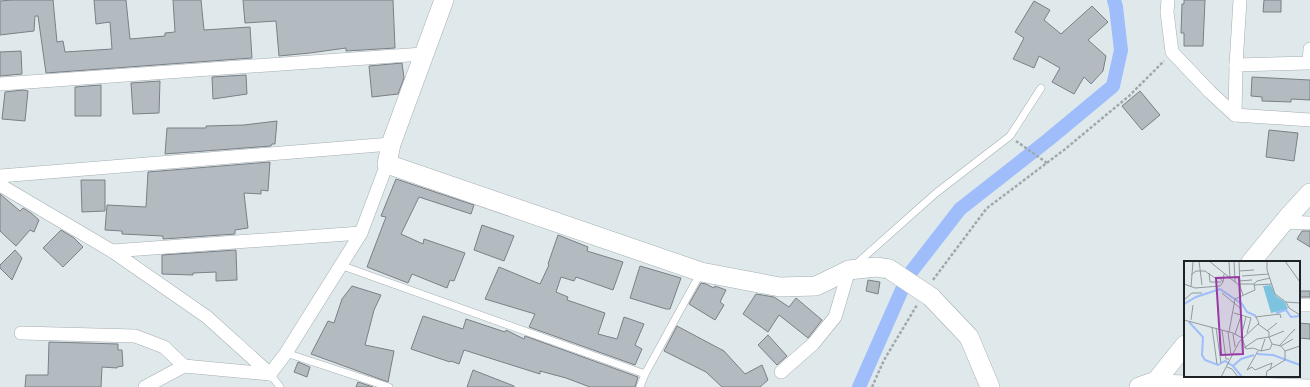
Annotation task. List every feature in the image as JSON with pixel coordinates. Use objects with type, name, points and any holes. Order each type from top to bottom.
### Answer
[{"type":"street","points":[[270,374],[286,353],[340,265],[361,234],[387,164],[391,144],[444,0]]},
{"type":"street","points":[[1168,0],[1167,12],[1172,52],[1210,92],[1235,115],[1310,120]]},
{"type":"street","points":[[1235,115],[1240,0]]},
{"type":"street","points":[[1236,65],[1309,63],[1310,49]]},
{"type":"street","points":[[0,84],[423,54]]},
{"type":"street","points":[[0,176],[391,144]]},
{"type":"street","points":[[387,164],[702,272],[780,287],[816,286],[849,270],[876,267],[889,269],[926,295],[969,337],[990,387]]},
{"type":"street","points":[[0,185],[112,251],[208,317],[270,374]]},
{"type":"street","points":[[1252,261],[1283,222],[1310,193]]},
{"type":"street","points":[[1283,222],[1310,222]]},
{"type":"street","points":[[112,251],[361,234]]},
{"type":"street","points":[[781,372],[812,344],[835,317],[849,270]]},
{"type":"street","points":[[21,333],[135,336],[164,347],[184,366]]},
{"type":"street","points":[[1148,384],[1184,346]]},
{"type":"street","points":[[145,387],[184,366],[270,374]]},
{"type":"street","points":[[1148,384],[1310,386]]},
{"type":"lane","points":[[849,270],[936,193],[1010,136],[1040,88]]},
{"type":"lane","points":[[340,265],[645,374]]},
{"type":"lane","points":[[640,387],[645,374],[702,272]]},
{"type":"lane","points":[[286,353],[389,387]]},
{"type":"lane","points":[[270,374],[280,387]]},
{"type":"path","points":[[872,387],[884,360],[926,295],[987,208],[1047,163],[1129,96],[1172,52]]},
{"type":"path","points":[[1010,136],[1047,163]]},
{"type":"building","points":[[53,0],[57,42],[63,41],[65,52],[112,49],[110,22],[96,24],[94,0],[126,0],[130,39],[165,36],[165,33],[175,32],[173,0],[201,0],[204,30],[250,27],[252,58],[46,73],[38,16],[35,16],[34,31],[0,35],[0,1]]},
{"type":"building","points":[[243,0],[393,0],[395,48],[346,51],[346,48],[279,56],[276,21],[245,23]]},
{"type":"building","points":[[1184,0],[1205,0],[1203,46],[1184,46],[1184,33],[1181,33],[1182,4],[1184,4]]},
{"type":"building","points":[[1264,0],[1281,0],[1281,12],[1263,12]]},
{"type":"building","points":[[1034,1],[1050,10],[1044,20],[1061,34],[1092,6],[1108,22],[1088,40],[1106,56],[1103,71],[1091,84],[1084,77],[1074,94],[1052,82],[1060,68],[1039,56],[1034,68],[1013,59],[1024,38],[1015,32]]},
{"type":"building","points":[[21,51],[22,74],[0,76],[0,52]]},
{"type":"building","points":[[402,63],[404,78],[398,94],[372,97],[369,66]]},
{"type":"building","points":[[246,75],[247,94],[213,99],[212,77]]},
{"type":"building","points":[[1252,77],[1310,80],[1310,100],[1291,99],[1291,102],[1262,101],[1262,97],[1251,96]]},
{"type":"building","points":[[160,81],[159,113],[133,114],[131,83]]},
{"type":"building","points":[[101,85],[101,116],[75,116],[75,87]]},
{"type":"building","points":[[23,90],[28,91],[25,121],[2,119],[5,92]]},
{"type":"building","points":[[1140,91],[1160,115],[1142,130],[1122,106]]},
{"type":"building","points":[[277,121],[275,144],[272,144],[271,146],[165,154],[167,128],[206,128],[206,126],[244,125]]},
{"type":"building","points":[[1269,130],[1298,133],[1294,161],[1266,157]]},
{"type":"building","points":[[270,162],[268,191],[261,190],[261,194],[244,193],[248,228],[235,230],[235,234],[163,239],[163,236],[122,234],[122,231],[105,230],[107,205],[146,207],[148,172]]},
{"type":"building","points":[[396,179],[474,205],[471,214],[419,197],[401,234],[423,244],[424,239],[465,253],[454,281],[450,280],[447,288],[412,274],[408,283],[367,267],[386,217],[381,216]]},
{"type":"building","points":[[81,180],[105,180],[105,211],[82,212]]},
{"type":"building","points":[[0,194],[20,211],[23,208],[39,220],[34,232],[30,230],[16,246],[0,231]]},
{"type":"building","points":[[482,225],[514,236],[504,261],[474,250]]},
{"type":"building","points":[[61,230],[74,238],[83,247],[63,267],[43,248]]},
{"type":"building","points":[[1302,231],[1310,231],[1310,247],[1297,239]]},
{"type":"building","points":[[558,235],[588,247],[587,251],[623,262],[613,290],[576,277],[574,281],[561,277],[556,292],[568,297],[567,300],[605,313],[598,334],[617,339],[624,317],[644,324],[635,345],[642,349],[635,365],[529,327],[535,314],[485,299],[499,267],[540,284],[549,265],[548,264]]},
{"type":"building","points":[[15,250],[22,258],[12,280],[0,268],[0,265]]},
{"type":"building","points":[[236,250],[237,280],[216,281],[216,272],[193,273],[193,275],[162,274],[162,255]]},
{"type":"building","points":[[640,266],[681,278],[670,309],[630,298]]},
{"type":"building","points":[[868,280],[880,282],[878,294],[866,291]]},
{"type":"building","points":[[701,283],[714,288],[715,286],[726,290],[720,302],[724,305],[715,320],[689,304]]},
{"type":"building","points":[[352,286],[381,295],[374,310],[365,345],[394,351],[388,382],[311,354],[328,321],[334,323],[342,299]]},
{"type":"building","points":[[1300,291],[1310,291],[1310,297],[1300,297]]},
{"type":"building","points":[[756,294],[774,297],[789,307],[796,298],[822,320],[808,338],[779,315],[768,332],[743,314]]},
{"type":"building","points":[[423,316],[463,329],[466,319],[505,332],[506,330],[524,339],[525,336],[638,377],[635,387],[590,387],[566,378],[540,371],[540,374],[464,350],[459,364],[411,349]]},
{"type":"building","points":[[1300,323],[1310,324],[1310,339],[1300,338]]},
{"type":"building","points":[[677,326],[724,351],[745,374],[762,365],[768,380],[760,387],[722,387],[706,372],[664,351]]},
{"type":"building","points":[[768,335],[787,356],[777,365],[758,345]]},
{"type":"building","points":[[49,342],[118,344],[118,350],[122,350],[123,366],[117,368],[102,367],[101,387],[25,387],[26,375],[48,375]]},
{"type":"building","points":[[298,362],[310,367],[307,377],[294,372]]},
{"type":"building","points":[[473,370],[514,386],[514,387],[467,387]]},
{"type":"building","points":[[358,382],[373,387],[356,387]]},
{"type":"waterway","points":[[859,387],[908,276],[960,209],[1048,140],[1113,86],[1121,50],[1114,0]]}]
